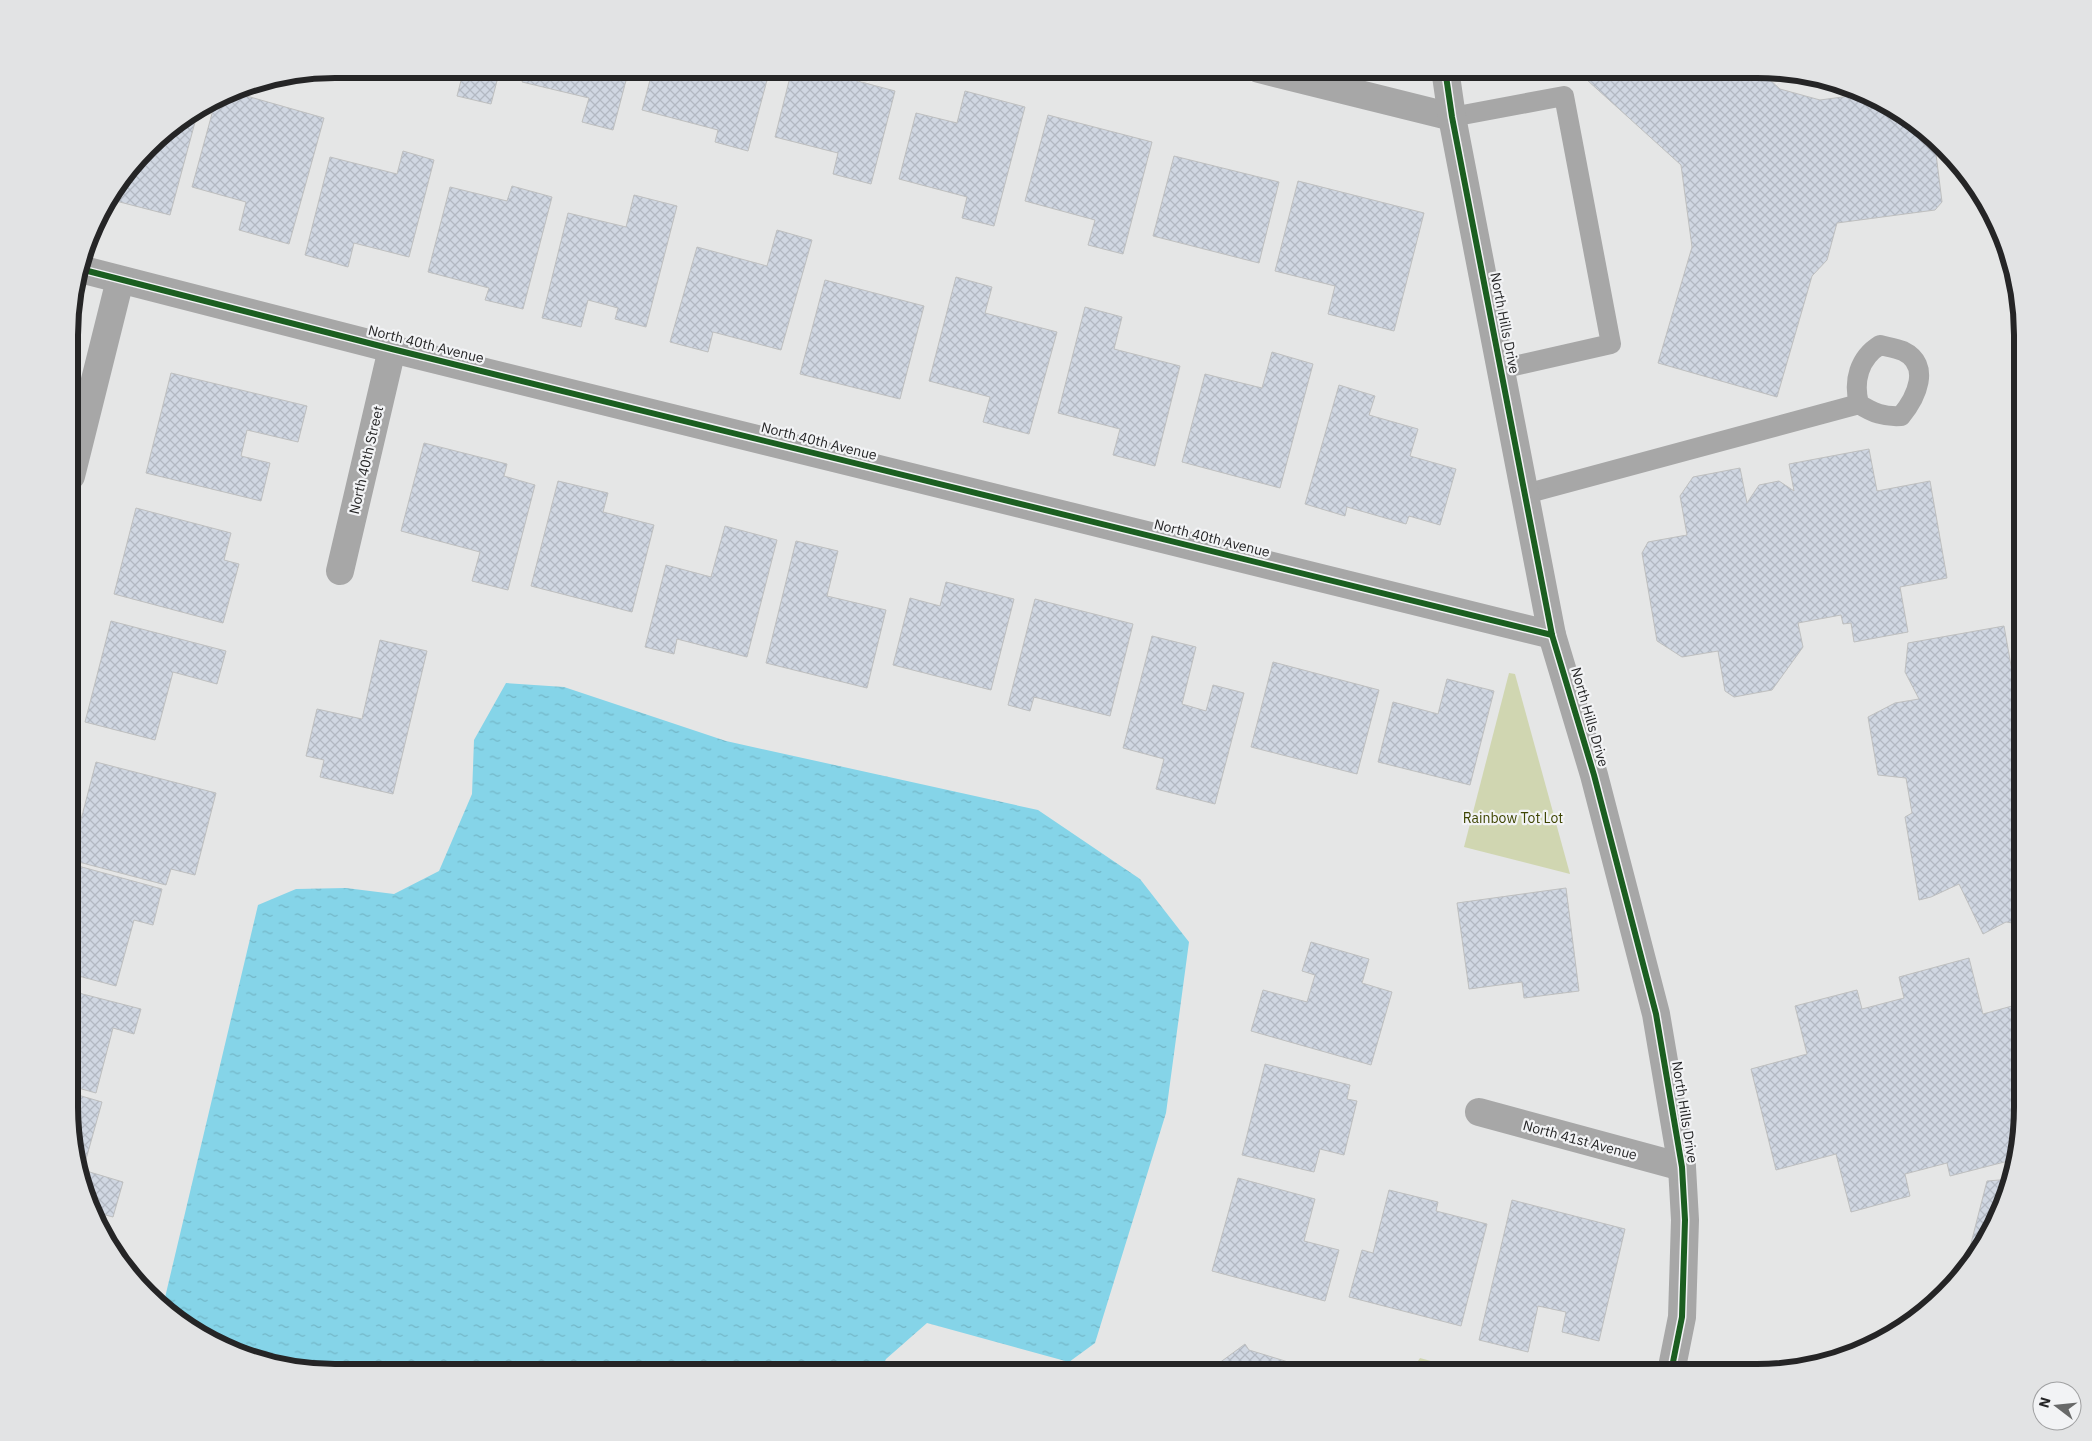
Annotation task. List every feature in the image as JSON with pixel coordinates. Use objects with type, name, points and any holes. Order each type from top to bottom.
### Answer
[{"type":"street","points":[[1295,78],[1452,117]]},
{"type":"street","name":"North Hills Drive","points":[[1446,78],[1552,635],[1594,775],[1656,1014],[1682,1167],[1684,1220],[1682,1317],[1673,1364]]},
{"type":"street","name":"North 40th Avenue","points":[[85,270],[392,349],[1552,635]]},
{"type":"street","points":[[78,448],[120,280]]},
{"type":"street","name":"North 40th Street","points":[[340,571],[392,349]]},
{"type":"street","name":"North 41st Avenue","points":[[1479,1112],[1682,1167]]},
{"type":"lane","points":[[1452,117],[1564,96],[1566,106],[1611,344],[1501,369]]},
{"type":"lane","points":[[1525,494],[1859,404]]},
{"type":"green space","points":[[1999,246],[2006,268],[2009,281]]},
{"type":"green space","name":"Rainbow Tot Lot","points":[[1509,673],[1515,674],[1570,874],[1464,847]]},
{"type":"green space","points":[[1420,1358],[1441,1364],[1416,1364]]},
{"type":"water","points":[[506,683],[564,687],[726,741],[1038,810],[1140,879],[1189,942],[1166,1113],[1095,1343],[1069,1362],[927,1323],[886,1359],[884,1364],[335,1364],[285,1359],[236,1344],[206,1329],[165,1300],[258,905],[296,889],[346,888],[394,894],[439,871],[472,794],[474,740]]},
{"type":"building","points":[[462,78],[498,78],[491,104],[457,96]]},
{"type":"building","points":[[523,78],[627,78],[613,130],[582,122],[589,98],[522,82]]},
{"type":"building","points":[[651,78],[768,78],[748,151],[715,142],[718,130],[642,110]]},
{"type":"building","points":[[790,78],[846,78],[895,91],[871,184],[833,174],[838,153],[775,137]]},
{"type":"building","points":[[1589,78],[1768,78],[1780,89],[1820,100],[1852,96],[1900,121],[1935,149],[1942,202],[1935,210],[1837,223],[1827,260],[1812,276],[1777,397],[1658,363],[1692,247],[1681,165],[1587,80]]},
{"type":"building","points":[[965,91],[1025,107],[994,226],[962,218],[967,197],[899,179],[916,113],[957,123]]},
{"type":"building","points":[[242,95],[324,118],[289,244],[239,230],[246,202],[192,187],[214,108],[221,104]]},
{"type":"building","points":[[1048,115],[1152,142],[1123,254],[1088,245],[1095,220],[1025,201]]},
{"type":"building","points":[[196,118],[170,215],[115,201],[141,165],[165,141]]},
{"type":"building","points":[[403,151],[434,160],[409,257],[354,243],[348,267],[305,255],[330,157],[397,174]]},
{"type":"building","points":[[1174,156],[1279,182],[1259,263],[1153,236]]},
{"type":"building","points":[[1298,181],[1424,213],[1394,331],[1328,314],[1335,286],[1275,271]]},
{"type":"building","points":[[512,186],[552,197],[523,309],[485,300],[489,288],[428,272],[450,187],[507,201]]},
{"type":"building","points":[[634,195],[677,206],[646,327],[615,319],[618,308],[588,300],[581,327],[542,318],[568,213],[626,227]]},
{"type":"building","points":[[777,230],[812,240],[781,350],[713,332],[708,352],[670,342],[697,247],[767,266]]},
{"type":"building","points":[[956,277],[992,287],[985,313],[1057,332],[1029,434],[983,422],[990,397],[929,381]]},
{"type":"building","points":[[825,280],[924,306],[900,399],[800,374]]},
{"type":"building","points":[[1085,307],[1122,317],[1114,349],[1180,366],[1155,466],[1113,455],[1120,429],[1058,413]]},
{"type":"building","points":[[1272,352],[1313,364],[1280,488],[1182,462],[1205,374],[1262,388]]},
{"type":"building","points":[[171,373],[307,406],[298,442],[247,430],[241,456],[270,463],[261,501],[146,473]]},
{"type":"building","points":[[1339,385],[1375,396],[1369,415],[1418,429],[1410,456],[1456,469],[1440,525],[1409,516],[1406,524],[1347,507],[1345,516],[1305,504]]},
{"type":"building","points":[[424,443],[507,464],[504,476],[535,485],[508,590],[472,581],[480,552],[401,531]]},
{"type":"building","points":[[1869,449],[1877,491],[1930,481],[1947,578],[1900,587],[1908,632],[1854,642],[1851,623],[1843,624],[1841,615],[1798,623],[1803,647],[1772,690],[1734,697],[1725,691],[1718,651],[1682,657],[1657,641],[1642,553],[1648,542],[1687,535],[1680,496],[1693,477],[1740,468],[1747,503],[1759,485],[1779,481],[1794,491],[1789,464]]},
{"type":"building","points":[[558,481],[608,493],[603,512],[654,525],[632,612],[531,586]]},
{"type":"building","points":[[136,508],[231,533],[224,560],[239,564],[223,623],[114,594]]},
{"type":"building","points":[[725,526],[777,540],[747,657],[677,639],[674,654],[645,647],[666,565],[711,577]]},
{"type":"building","points":[[796,541],[838,551],[827,596],[886,610],[867,688],[766,663]]},
{"type":"building","points":[[946,582],[1014,599],[991,690],[893,665],[910,598],[940,606]]},
{"type":"building","points":[[1035,599],[1133,624],[1110,716],[1034,697],[1030,711],[1008,705]]},
{"type":"building","points":[[111,621],[226,651],[217,684],[173,672],[155,740],[85,722]]},
{"type":"building","points":[[2004,626],[2012,671],[2014,671],[2014,923],[2006,922],[1983,934],[1959,884],[1931,897],[1919,900],[1905,817],[1912,813],[1906,778],[1878,775],[1868,717],[1895,703],[1919,699],[1905,672],[1908,643]]},
{"type":"building","points":[[1152,636],[1196,647],[1182,704],[1206,711],[1213,685],[1244,693],[1215,804],[1156,789],[1164,759],[1123,748]]},
{"type":"building","points":[[380,640],[427,651],[393,794],[320,777],[324,760],[306,756],[317,709],[362,719]]},
{"type":"building","points":[[1273,662],[1379,690],[1357,774],[1251,747]]},
{"type":"building","points":[[1447,679],[1494,691],[1470,785],[1378,762],[1393,702],[1438,714]]},
{"type":"building","points":[[96,762],[216,793],[195,875],[171,869],[166,885],[78,862],[78,831]]},
{"type":"building","points":[[78,866],[162,889],[153,925],[134,920],[116,986],[78,976]]},
{"type":"building","points":[[1566,888],[1579,991],[1524,998],[1522,982],[1469,989],[1457,903]]},
{"type":"building","points":[[1311,942],[1369,959],[1362,983],[1392,992],[1371,1065],[1251,1031],[1263,990],[1307,1002],[1315,975],[1302,971]]},
{"type":"building","points":[[1969,958],[1983,1014],[2014,1005],[2014,1123],[2010,1156],[2009,1161],[1950,1176],[1947,1163],[1905,1174],[1910,1196],[1851,1212],[1836,1154],[1776,1170],[1751,1069],[1807,1054],[1795,1006],[1857,990],[1862,1009],[1904,998],[1899,977]]},
{"type":"building","points":[[78,993],[141,1009],[134,1034],[113,1028],[96,1093],[78,1088]]},
{"type":"building","points":[[1265,1064],[1350,1085],[1347,1099],[1357,1101],[1344,1155],[1320,1149],[1314,1172],[1242,1155]]},
{"type":"building","points":[[78,1095],[102,1102],[84,1166],[78,1123]]},
{"type":"building","points":[[85,1171],[123,1182],[113,1217],[101,1214]]},
{"type":"building","points":[[1238,1178],[1315,1199],[1304,1241],[1339,1250],[1325,1301],[1212,1271]]},
{"type":"building","points":[[2004,1180],[1988,1220],[1969,1252],[1987,1181]]},
{"type":"building","points":[[1389,1190],[1438,1202],[1436,1211],[1487,1224],[1461,1326],[1349,1297],[1362,1250],[1373,1253]]},
{"type":"building","points":[[1512,1200],[1625,1229],[1599,1341],[1562,1332],[1566,1312],[1538,1306],[1528,1352],[1479,1340]]},
{"type":"building","points":[[1245,1344],[1249,1350],[1295,1364],[1218,1364]]},
{"type":"cycle path","points":[[1446,78],[1452,117],[1552,635],[1594,775],[1656,1014],[1682,1167],[1685,1220],[1682,1317],[1673,1364]]},
{"type":"cycle path","points":[[85,270],[392,349],[1552,635]]}]
